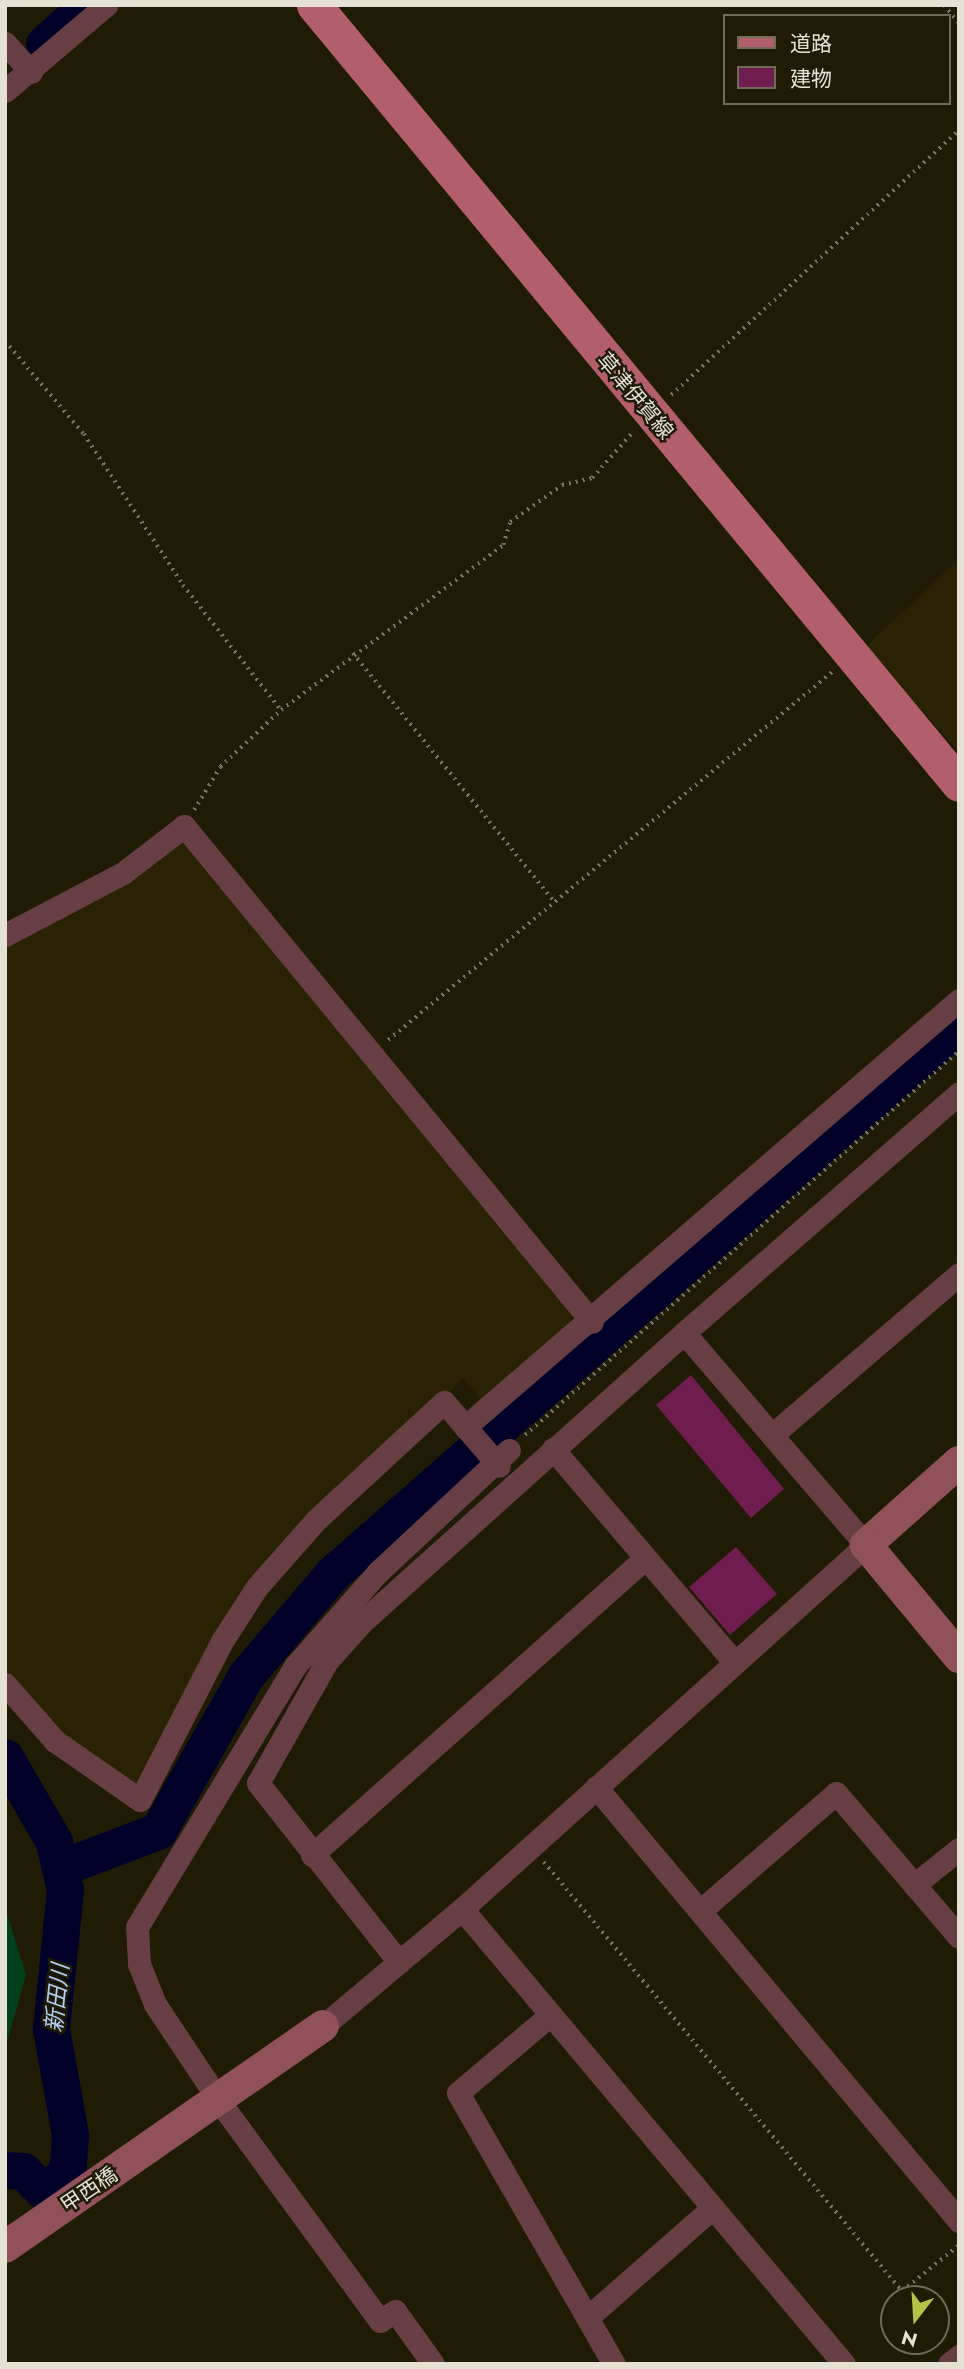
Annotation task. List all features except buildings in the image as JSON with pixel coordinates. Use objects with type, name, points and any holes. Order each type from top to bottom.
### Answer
[{"type":"main road","name":"草津伊賀線","points":[[314,5],[959,784]]},
{"type":"street","points":[[5,92],[20,59],[106,5]]},
{"type":"street","points":[[5,935],[123,873],[184,826],[592,1322]]},
{"type":"street","points":[[468,1431],[959,1000]]},
{"type":"street","points":[[399,1962],[312,1856],[258,1783],[321,1671],[361,1623],[553,1449],[959,1093]]},
{"type":"street","points":[[772,1435],[959,1274]]},
{"type":"street","points":[[684,1333],[959,1657]]},
{"type":"street","points":[[5,1684],[55,1741],[140,1800],[222,1641],[257,1587],[316,1520],[444,1402],[468,1431],[500,1458],[378,1572],[295,1666],[137,1927],[139,1964],[155,2004],[220,2100],[380,2321],[395,2311],[433,2364]]},
{"type":"street","points":[[553,1449],[734,1662]]},
{"type":"street","points":[[323,2026],[462,1909],[959,1462]]},
{"type":"street","points":[[312,1856],[645,1558]]},
{"type":"street","points":[[596,1787],[959,2221]]},
{"type":"street","points":[[700,1911],[836,1793],[959,1937]]},
{"type":"street","points":[[914,1885],[959,1849]]},
{"type":"street","points":[[462,1909],[549,2016],[844,2364]]},
{"type":"street","points":[[549,2016],[457,2094],[614,2364]]},
{"type":"street","name":"甲西橋","points":[[5,2247],[323,2026]]},
{"type":"street","points":[[587,2318],[712,2208]]},
{"type":"street","points":[[949,2364],[959,2356]]},
{"type":"path","points":[[944,5],[959,23]]},
{"type":"path","points":[[184,826],[220,767],[281,710],[353,653],[503,545],[510,522],[562,485],[592,478],[650,414],[959,130]]},
{"type":"path","points":[[5,341],[84,434],[183,586],[281,710]]},
{"type":"path","points":[[353,653],[554,901]]},
{"type":"path","points":[[370,1055],[852,656]]},
{"type":"path","points":[[500,1458],[959,1051]]},
{"type":"path","points":[[532,1846],[902,2291],[959,2245]]},
{"type":"shaded area","points":[[959,559],[959,752],[865,647]]},
{"type":"shaded area","points":[[178,836],[570,1313],[572,1329],[484,1403],[463,1378],[283,1554],[138,1800],[53,1736],[5,1668],[5,945]]},
{"type":"green space","points":[[5,1907],[26,1975],[5,2049]]},
{"type":"waterway","name":"新田川","points":[[44,44],[87,5]]},
{"type":"waterway","points":[[60,1868],[158,1831],[247,1674],[332,1574],[959,1025]]},
{"type":"waterway","name":"新田川","points":[[5,1757],[54,1842],[65,1890],[51,2029],[70,2135],[68,2167],[54,2188],[43,2191],[23,2171],[5,2170]]}]
